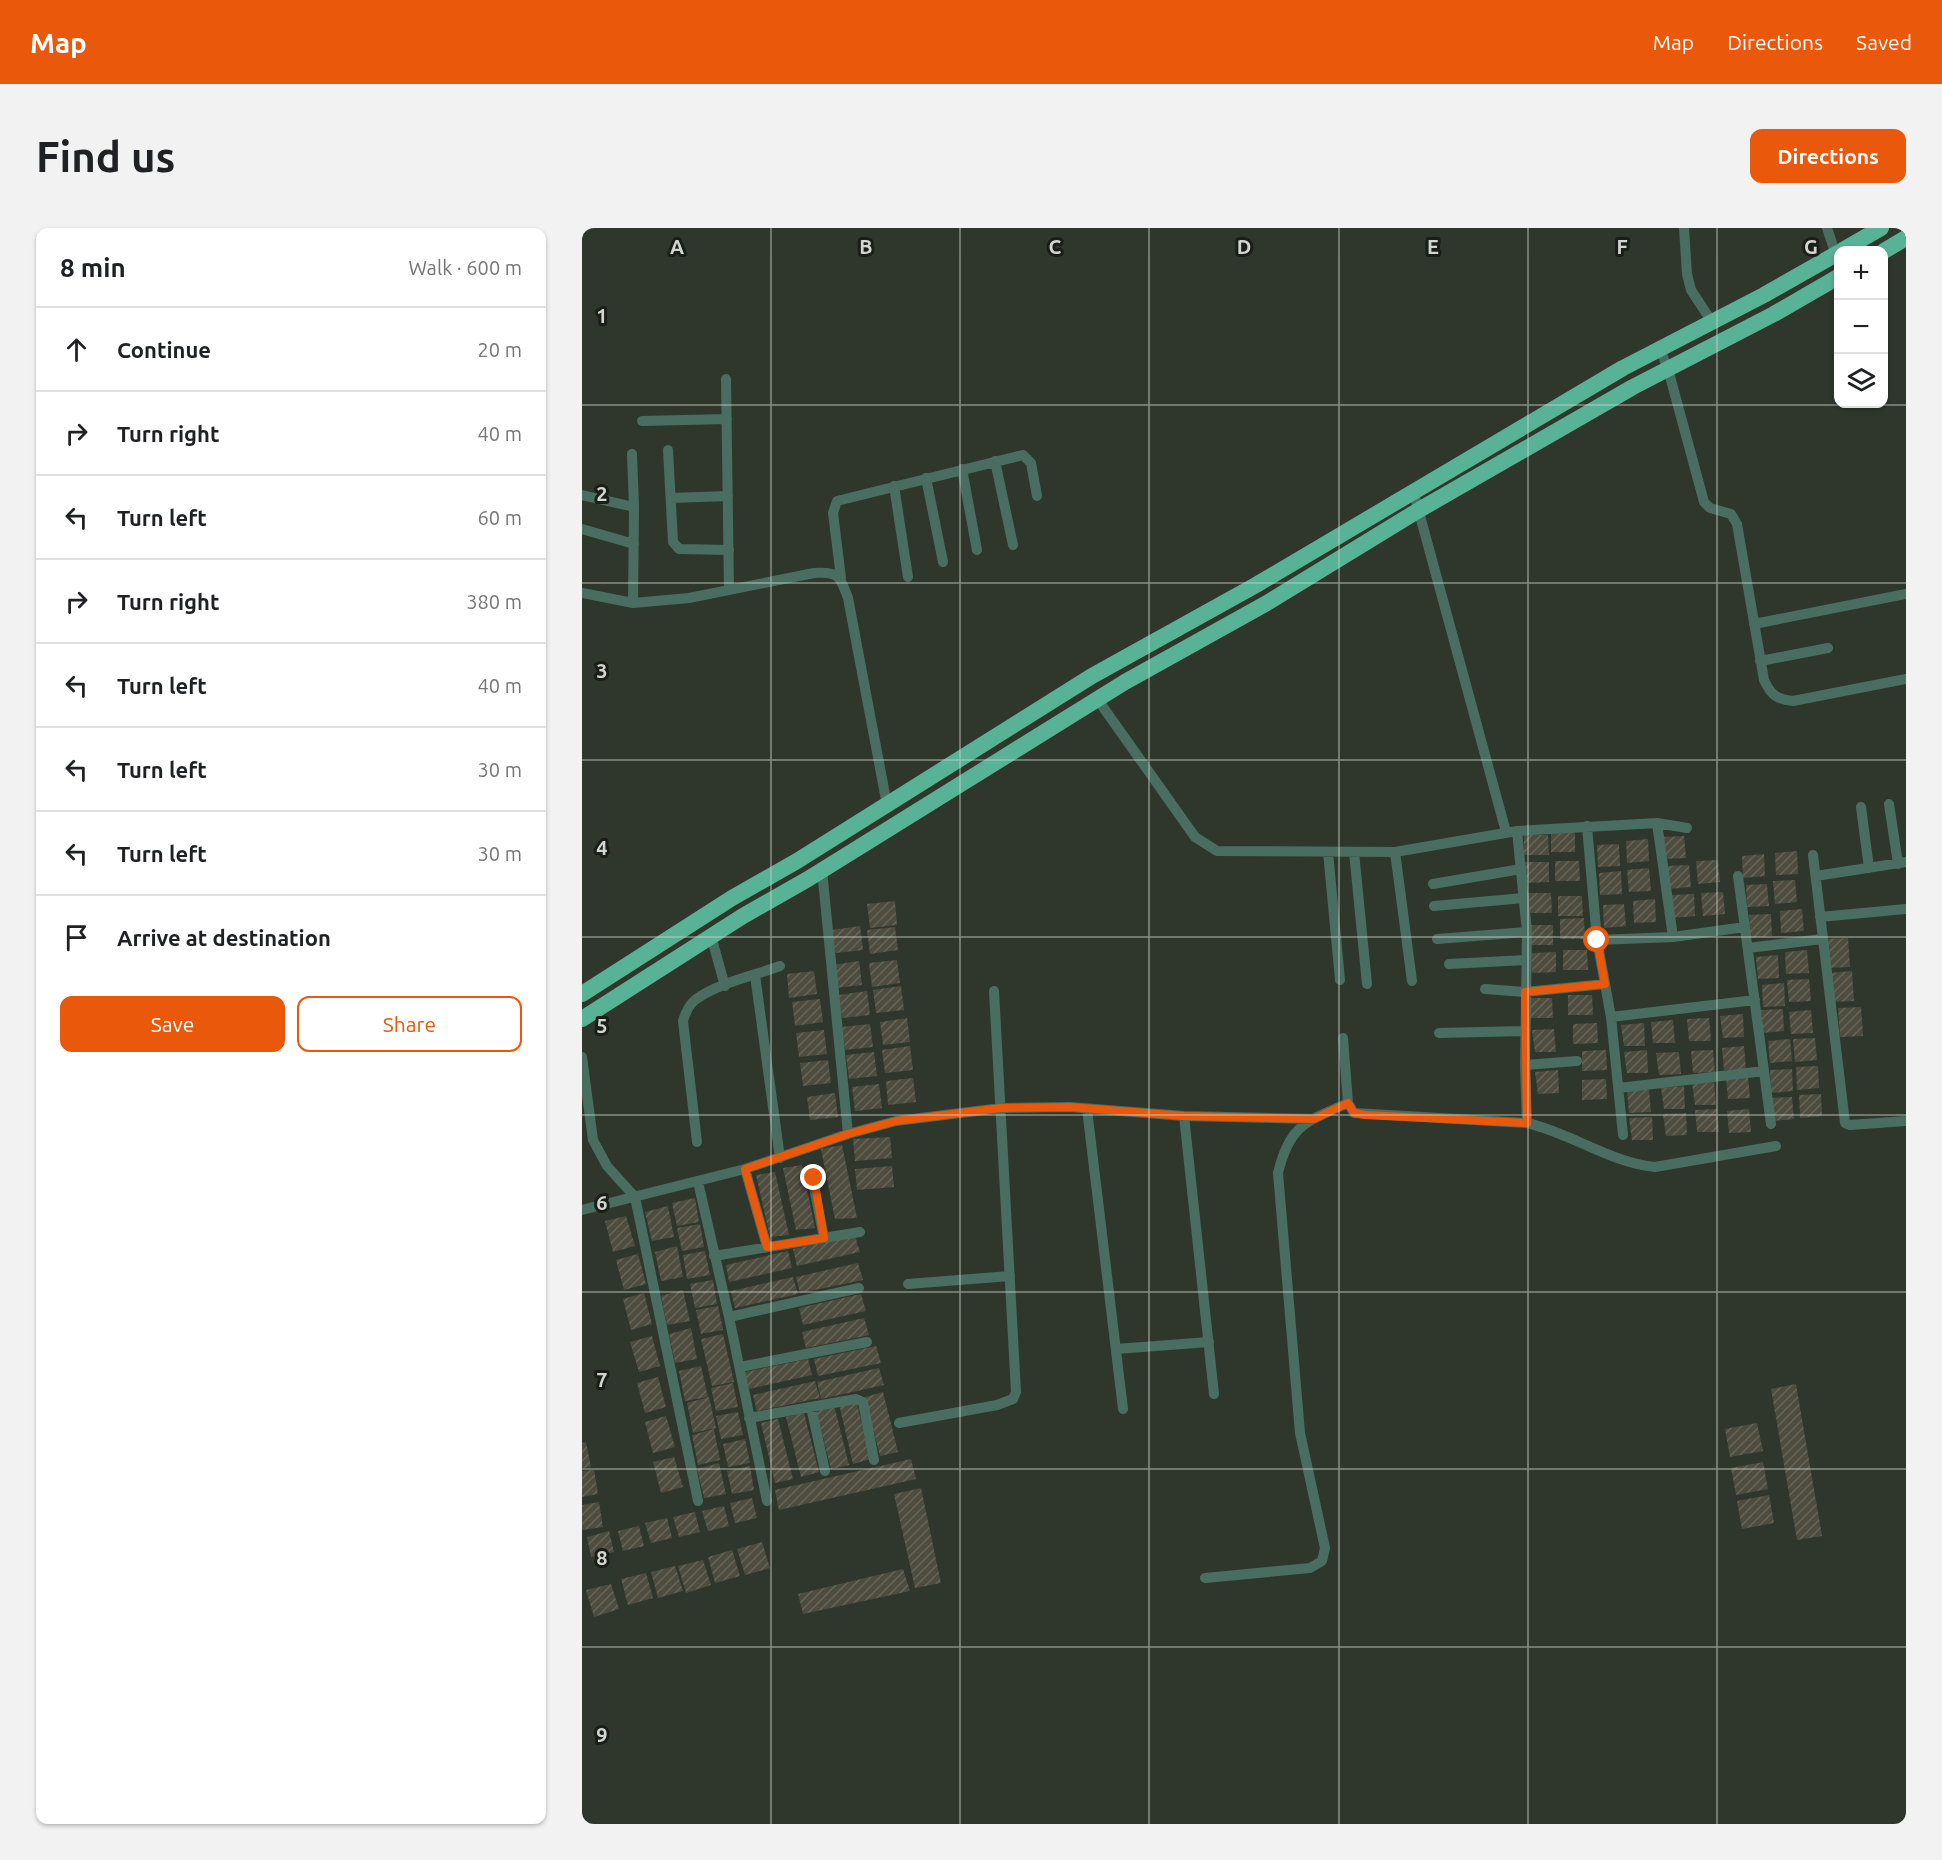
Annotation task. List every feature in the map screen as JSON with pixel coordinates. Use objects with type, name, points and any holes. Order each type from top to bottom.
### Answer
[{"type":"highway","points":[[1851,246],[1881,228]]},
{"type":"highway","points":[[1888,249],[1906,238]]},
{"type":"highway","points":[[582,994],[732,898],[887,805],[1092,676],[1257,585],[1413,490],[1660,349],[1834,256]]},
{"type":"highway","points":[[582,1019],[711,936],[1098,700],[1267,603],[1419,510],[1668,369],[1834,280]]},
{"type":"street","points":[[1684,228],[1687,274],[1691,290],[1712,322]]},
{"type":"street","points":[[1827,228],[1836,246]]},
{"type":"street","points":[[1660,349],[1668,369],[1704,502],[1710,508],[1731,514],[1737,524],[1760,661],[1764,680],[1771,694],[1782,700],[1793,701],[1906,679]]},
{"type":"street","points":[[726,379],[729,590]]},
{"type":"street","points":[[642,421],[727,419]]},
{"type":"street","points":[[668,450],[673,542],[679,549],[729,550]]},
{"type":"street","points":[[632,454],[633,603]]},
{"type":"street","points":[[887,805],[848,598],[841,578],[833,513],[837,501],[926,477],[1023,455],[1028,457],[1037,496]]},
{"type":"street","points":[[995,461],[1013,545]]},
{"type":"street","points":[[962,469],[977,550]]},
{"type":"street","points":[[926,477],[944,562]]},
{"type":"street","points":[[894,486],[908,577]]},
{"type":"street","points":[[1413,490],[1521,869],[1527,932],[1525,992],[1527,1123]]},
{"type":"street","points":[[582,495],[634,507]]},
{"type":"street","points":[[671,498],[728,496]]},
{"type":"street","points":[[582,529],[634,544]]},
{"type":"street","points":[[582,593],[633,603],[689,598],[814,573],[829,572],[841,578]]},
{"type":"street","points":[[1754,624],[1906,594]]},
{"type":"street","points":[[1760,661],[1828,648]]},
{"type":"street","points":[[1098,700],[1195,837],[1206,847],[1227,853],[1395,852],[1512,832],[1657,823],[1687,828]]},
{"type":"street","points":[[1816,876],[1902,863],[1889,804]]},
{"type":"street","points":[[1861,807],[1869,868]]},
{"type":"street","points":[[1657,823],[1673,937]]},
{"type":"street","points":[[1587,826],[1597,940],[1611,1017],[1623,1135]]},
{"type":"street","points":[[1328,852],[1340,980]]},
{"type":"street","points":[[1354,852],[1367,984]]},
{"type":"street","points":[[1395,852],[1413,981]]},
{"type":"street","points":[[1813,855],[1845,1123],[1850,1125],[1906,1121]]},
{"type":"street","points":[[1433,884],[1521,869]]},
{"type":"street","points":[[822,870],[848,1134]]},
{"type":"street","points":[[1738,876],[1771,1124]]},
{"type":"street","points":[[1434,906],[1524,898]]},
{"type":"street","points":[[1820,917],[1906,909]]},
{"type":"street","points":[[1597,940],[1673,937],[1745,927]]},
{"type":"street","points":[[1437,939],[1527,932]]},
{"type":"street","points":[[711,936],[725,986]]},
{"type":"street","points":[[1748,948],[1822,939]]},
{"type":"street","points":[[1449,964],[1526,960]]},
{"type":"street","points":[[697,1142],[683,1021],[693,1001],[725,986],[780,966]]},
{"type":"street","points":[[755,975],[780,1158]]},
{"type":"street","points":[[1485,989],[1525,992],[1605,984]]},
{"type":"street","points":[[899,1423],[997,1405],[1013,1399],[1016,1392],[994,991]]},
{"type":"street","points":[[1611,1017],[1755,1000]]},
{"type":"street","points":[[1439,1033],[1525,1031]]},
{"type":"street","points":[[1343,1038],[1348,1103],[1354,1113],[1527,1123],[1550,1128],[1648,1167],[1662,1167],[1776,1146]]},
{"type":"street","points":[[582,1057],[593,1140],[608,1166],[635,1197],[698,1501]]},
{"type":"street","points":[[1525,1065],[1577,1061]]},
{"type":"street","points":[[1619,1088],[1764,1071]]},
{"type":"street","points":[[1204,1578],[1310,1568],[1322,1561],[1325,1548],[1300,1433],[1278,1173],[1285,1146],[1294,1132],[1314,1119],[1348,1103]]},
{"type":"street","points":[[582,1210],[745,1169],[848,1134],[896,1121],[1001,1108],[1087,1108],[1184,1116],[1314,1119]]},
{"type":"street","points":[[1087,1108],[1123,1409]]},
{"type":"street","points":[[1184,1116],[1214,1394]]},
{"type":"street","points":[[745,1169],[767,1247]]},
{"type":"street","points":[[812,1172],[824,1238]]},
{"type":"street","points":[[698,1182],[740,1367],[767,1501]]},
{"type":"street","points":[[714,1256],[860,1232]]},
{"type":"street","points":[[909,1284],[1010,1276]]},
{"type":"street","points":[[729,1317],[859,1288]]},
{"type":"street","points":[[740,1367],[867,1342]]},
{"type":"street","points":[[1116,1349],[1209,1342]]},
{"type":"street","points":[[749,1418],[856,1400],[863,1402],[874,1460]]},
{"type":"street","points":[[811,1407],[825,1471]]},
{"type":"building","points":[[1551,832],[1575,832],[1575,852],[1551,852]]},
{"type":"building","points":[[1524,835],[1548,835],[1549,855],[1524,855]]},
{"type":"building","points":[[1684,836],[1686,858],[1664,859],[1662,837]]},
{"type":"building","points":[[1648,839],[1649,861],[1627,863],[1626,841]]},
{"type":"building","points":[[1619,844],[1620,866],[1598,867],[1597,845]]},
{"type":"building","points":[[1797,851],[1798,874],[1776,875],[1775,853]]},
{"type":"building","points":[[1764,854],[1765,876],[1743,878],[1742,856]]},
{"type":"building","points":[[1718,860],[1720,882],[1698,884],[1696,861]]},
{"type":"building","points":[[1555,861],[1579,861],[1580,881],[1555,881]]},
{"type":"building","points":[[1524,862],[1549,862],[1549,882],[1525,883]]},
{"type":"building","points":[[1689,865],[1691,887],[1669,889],[1667,866]]},
{"type":"building","points":[[1649,868],[1651,891],[1629,892],[1627,870]]},
{"type":"building","points":[[1621,871],[1622,894],[1600,895],[1599,873]]},
{"type":"building","points":[[1795,880],[1797,902],[1775,904],[1773,881]]},
{"type":"building","points":[[1767,884],[1769,906],[1747,907],[1746,885]]},
{"type":"building","points":[[1723,892],[1725,914],[1703,916],[1701,893]]},
{"type":"building","points":[[1527,893],[1551,893],[1552,913],[1527,913]]},
{"type":"building","points":[[1694,894],[1695,916],[1673,918],[1672,895]]},
{"type":"building","points":[[1558,896],[1582,896],[1583,916],[1558,916]]},
{"type":"building","points":[[1655,899],[1656,922],[1634,923],[1633,901]]},
{"type":"building","points":[[895,901],[897,925],[870,928],[867,904]]},
{"type":"building","points":[[1624,904],[1626,926],[1604,928],[1603,905]]},
{"type":"building","points":[[1802,909],[1804,931],[1781,933],[1780,911]]},
{"type":"building","points":[[1771,914],[1772,936],[1750,938],[1749,915]]},
{"type":"building","points":[[1584,918],[1585,939],[1560,939],[1560,919]]},
{"type":"building","points":[[1528,925],[1553,925],[1553,945],[1529,945]]},
{"type":"building","points":[[860,926],[863,950],[835,953],[832,930]]},
{"type":"building","points":[[895,927],[898,950],[870,954],[867,930]]},
{"type":"building","points":[[1848,938],[1850,967],[1827,968],[1825,939]]},
{"type":"building","points":[[1563,950],[1587,950],[1588,970],[1563,970]]},
{"type":"building","points":[[1807,950],[1809,973],[1786,974],[1785,952]]},
{"type":"building","points":[[1556,952],[1556,972],[1532,973],[1531,953]]},
{"type":"building","points":[[1778,955],[1779,978],[1758,979],[1756,957]]},
{"type":"building","points":[[897,960],[900,983],[872,987],[869,963]]},
{"type":"building","points":[[859,961],[862,985],[835,988],[832,965]]},
{"type":"building","points":[[814,971],[817,994],[789,998],[787,974]]},
{"type":"building","points":[[1852,971],[1854,1001],[1831,1002],[1830,973]]},
{"type":"building","points":[[1809,979],[1811,1001],[1789,1002],[1787,980]]},
{"type":"building","points":[[1784,983],[1785,1006],[1763,1007],[1762,985]]},
{"type":"building","points":[[901,986],[904,1010],[876,1013],[873,990]]},
{"type":"building","points":[[867,991],[870,1015],[842,1018],[839,995]]},
{"type":"building","points":[[1568,995],[1592,995],[1593,1015],[1568,1015]]},
{"type":"building","points":[[1528,998],[1552,998],[1553,1018],[1528,1018]]},
{"type":"building","points":[[820,999],[823,1022],[795,1026],[792,1002]]},
{"type":"building","points":[[1861,1007],[1863,1036],[1840,1037],[1838,1008]]},
{"type":"building","points":[[1783,1009],[1784,1031],[1762,1033],[1761,1010]]},
{"type":"building","points":[[1811,1010],[1813,1033],[1791,1034],[1789,1012]]},
{"type":"building","points":[[1743,1014],[1744,1037],[1723,1038],[1720,1016]]},
{"type":"building","points":[[907,1018],[910,1042],[883,1045],[880,1022]]},
{"type":"building","points":[[1709,1018],[1711,1041],[1689,1041],[1687,1019]]},
{"type":"building","points":[[1673,1020],[1675,1043],[1653,1043],[1651,1022]]},
{"type":"building","points":[[1597,1023],[1598,1043],[1573,1044],[1573,1024]]},
{"type":"building","points":[[1644,1023],[1645,1046],[1624,1046],[1621,1025]]},
{"type":"building","points":[[870,1024],[873,1047],[845,1050],[842,1027]]},
{"type":"building","points":[[1554,1029],[1556,1052],[1535,1052],[1532,1030]]},
{"type":"building","points":[[824,1030],[827,1054],[799,1057],[796,1033]]},
{"type":"building","points":[[1815,1038],[1817,1060],[1795,1062],[1793,1039]]},
{"type":"building","points":[[1790,1039],[1792,1061],[1770,1063],[1768,1041]]},
{"type":"building","points":[[910,1046],[913,1070],[885,1073],[882,1050]]},
{"type":"building","points":[[1744,1046],[1746,1069],[1724,1070],[1722,1048]]},
{"type":"building","points":[[1606,1050],[1607,1070],[1582,1071],[1582,1051]]},
{"type":"building","points":[[1647,1050],[1648,1073],[1627,1073],[1624,1052]]},
{"type":"building","points":[[1713,1050],[1715,1072],[1693,1073],[1691,1051]]},
{"type":"building","points":[[874,1052],[877,1076],[849,1079],[846,1055]]},
{"type":"building","points":[[1679,1052],[1681,1074],[1659,1075],[1656,1053]]},
{"type":"building","points":[[828,1060],[831,1083],[803,1086],[800,1063]]},
{"type":"building","points":[[1818,1066],[1819,1088],[1797,1090],[1796,1067]]},
{"type":"building","points":[[1792,1069],[1793,1091],[1771,1093],[1770,1070]]},
{"type":"building","points":[[1558,1070],[1559,1093],[1538,1094],[1535,1072]]},
{"type":"building","points":[[1748,1076],[1750,1098],[1728,1099],[1726,1077]]},
{"type":"building","points":[[913,1078],[916,1102],[888,1105],[886,1081]]},
{"type":"building","points":[[1606,1079],[1607,1099],[1582,1100],[1582,1080]]},
{"type":"building","points":[[1714,1082],[1716,1105],[1695,1105],[1692,1083]]},
{"type":"building","points":[[879,1084],[882,1108],[855,1111],[852,1087]]},
{"type":"building","points":[[1684,1086],[1685,1109],[1664,1109],[1661,1088]]},
{"type":"building","points":[[1649,1089],[1651,1112],[1629,1113],[1627,1091]]},
{"type":"building","points":[[835,1093],[838,1117],[810,1120],[807,1097]]},
{"type":"building","points":[[1821,1094],[1822,1116],[1800,1118],[1799,1095]]},
{"type":"building","points":[[1792,1097],[1794,1119],[1772,1121],[1770,1098]]},
{"type":"building","points":[[1717,1109],[1719,1132],[1697,1132],[1695,1110]]},
{"type":"building","points":[[1749,1109],[1751,1132],[1729,1133],[1727,1111]]},
{"type":"building","points":[[1686,1113],[1687,1135],[1666,1136],[1663,1114]]},
{"type":"building","points":[[1652,1117],[1653,1140],[1632,1140],[1629,1118]]},
{"type":"building","points":[[890,1137],[892,1158],[855,1161],[853,1139]]},
{"type":"building","points":[[842,1145],[857,1218],[835,1219],[821,1149]]},
{"type":"building","points":[[802,1165],[815,1228],[796,1230],[783,1168]]},
{"type":"building","points":[[892,1166],[894,1187],[857,1190],[855,1169]]},
{"type":"building","points":[[775,1172],[789,1235],[770,1237],[756,1175]]},
{"type":"building","points":[[695,1198],[699,1222],[677,1226],[672,1203]]},
{"type":"building","points":[[668,1206],[674,1237],[652,1241],[645,1212]]},
{"type":"building","points":[[626,1216],[635,1246],[613,1252],[605,1221]]},
{"type":"building","points":[[700,1224],[704,1247],[682,1251],[677,1228]]},
{"type":"building","points":[[855,1236],[860,1252],[797,1266],[793,1249]]},
{"type":"building","points":[[677,1246],[683,1277],[661,1281],[655,1252]]},
{"type":"building","points":[[705,1251],[710,1275],[687,1279],[683,1255]]},
{"type":"building","points":[[788,1251],[792,1268],[729,1282],[726,1265]]},
{"type":"building","points":[[638,1254],[646,1284],[624,1290],[616,1260]]},
{"type":"building","points":[[858,1263],[863,1280],[800,1293],[796,1277]]},
{"type":"building","points":[[793,1277],[798,1294],[735,1308],[731,1291]]},
{"type":"building","points":[[713,1280],[717,1304],[695,1308],[690,1284]]},
{"type":"building","points":[[683,1290],[690,1321],[667,1325],[661,1296]]},
{"type":"building","points":[[644,1293],[652,1324],[631,1330],[623,1299]]},
{"type":"building","points":[[861,1294],[866,1311],[803,1325],[799,1308]]},
{"type":"building","points":[[718,1306],[723,1330],[701,1334],[696,1310]]},
{"type":"building","points":[[864,1318],[869,1335],[806,1348],[802,1332]]},
{"type":"building","points":[[691,1328],[697,1359],[675,1363],[669,1334]]},
{"type":"building","points":[[723,1334],[734,1382],[712,1386],[701,1339]]},
{"type":"building","points":[[652,1336],[660,1366],[639,1372],[630,1342]]},
{"type":"building","points":[[876,1346],[881,1363],[818,1376],[814,1359]]},
{"type":"building","points":[[808,1359],[812,1375],[749,1389],[745,1372]]},
{"type":"building","points":[[701,1366],[708,1397],[685,1401],[679,1371]]},
{"type":"building","points":[[879,1368],[884,1385],[821,1399],[817,1382]]},
{"type":"building","points":[[658,1377],[666,1407],[645,1413],[637,1383]]},
{"type":"building","points":[[815,1381],[820,1398],[757,1411],[753,1395]]},
{"type":"building","points":[[733,1383],[738,1407],[716,1411],[711,1388]]},
{"type":"building","points":[[1796,1384],[1822,1536],[1797,1540],[1771,1389]]},
{"type":"building","points":[[883,1392],[898,1452],[880,1456],[865,1397]]},
{"type":"building","points":[[709,1397],[716,1428],[693,1433],[687,1403]]},
{"type":"building","points":[[856,1400],[871,1459],[853,1464],[839,1404]]},
{"type":"building","points":[[834,1405],[849,1465],[831,1469],[816,1410]]},
{"type":"building","points":[[738,1412],[743,1435],[721,1439],[716,1416]]},
{"type":"building","points":[[804,1413],[819,1472],[801,1477],[786,1417]]},
{"type":"building","points":[[666,1416],[675,1447],[653,1453],[645,1422]]},
{"type":"building","points":[[778,1419],[793,1479],[775,1483],[761,1423]]},
{"type":"building","points":[[1757,1423],[1763,1451],[1730,1457],[1725,1429]]},
{"type":"building","points":[[714,1429],[720,1460],[698,1465],[692,1435]]},
{"type":"building","points":[[745,1439],[750,1463],[728,1467],[723,1444]]},
{"type":"building","points":[[586,1442],[591,1467],[582,1468],[582,1443]]},
{"type":"building","points":[[674,1457],[683,1487],[661,1493],[653,1462]]},
{"type":"building","points":[[911,1459],[916,1479],[779,1510],[775,1490]]},
{"type":"building","points":[[1763,1462],[1768,1489],[1736,1495],[1731,1468]]},
{"type":"building","points":[[719,1463],[726,1494],[704,1498],[697,1469]]},
{"type":"building","points":[[750,1466],[754,1490],[732,1494],[727,1471]]},
{"type":"building","points":[[594,1470],[598,1494],[582,1497],[582,1471]]},
{"type":"building","points":[[921,1488],[941,1583],[915,1588],[894,1494]]},
{"type":"building","points":[[1769,1495],[1774,1523],[1742,1529],[1737,1501]]},
{"type":"building","points":[[752,1498],[757,1518],[735,1523],[730,1503]]},
{"type":"building","points":[[599,1502],[603,1527],[582,1530],[582,1505]]},
{"type":"building","points":[[724,1506],[729,1526],[708,1531],[702,1511]]},
{"type":"building","points":[[695,1512],[700,1532],[679,1537],[673,1517]]},
{"type":"building","points":[[667,1518],[672,1538],[651,1543],[645,1523]]},
{"type":"building","points":[[639,1526],[644,1546],[623,1551],[618,1531]]},
{"type":"building","points":[[609,1531],[614,1552],[591,1557],[587,1537]]},
{"type":"building","points":[[762,1542],[770,1568],[745,1575],[737,1549]]},
{"type":"building","points":[[732,1550],[740,1576],[715,1583],[708,1557]]},
{"type":"building","points":[[703,1560],[711,1585],[686,1593],[678,1566]]},
{"type":"building","points":[[675,1566],[683,1591],[658,1598],[651,1572]]},
{"type":"building","points":[[903,1569],[910,1591],[803,1614],[798,1594]]},
{"type":"building","points":[[646,1573],[653,1598],[628,1605],[621,1579]]},
{"type":"building","points":[[611,1584],[619,1609],[594,1617],[586,1590]]},
{"type":"route","points":[[814,1178],[824,1238],[767,1247],[745,1169],[848,1134],[896,1121],[1001,1108],[1039,1107],[1070,1107],[1184,1116],[1314,1119],[1348,1103],[1354,1113],[1365,1115],[1527,1123],[1525,992],[1605,984],[1597,940]]}]
